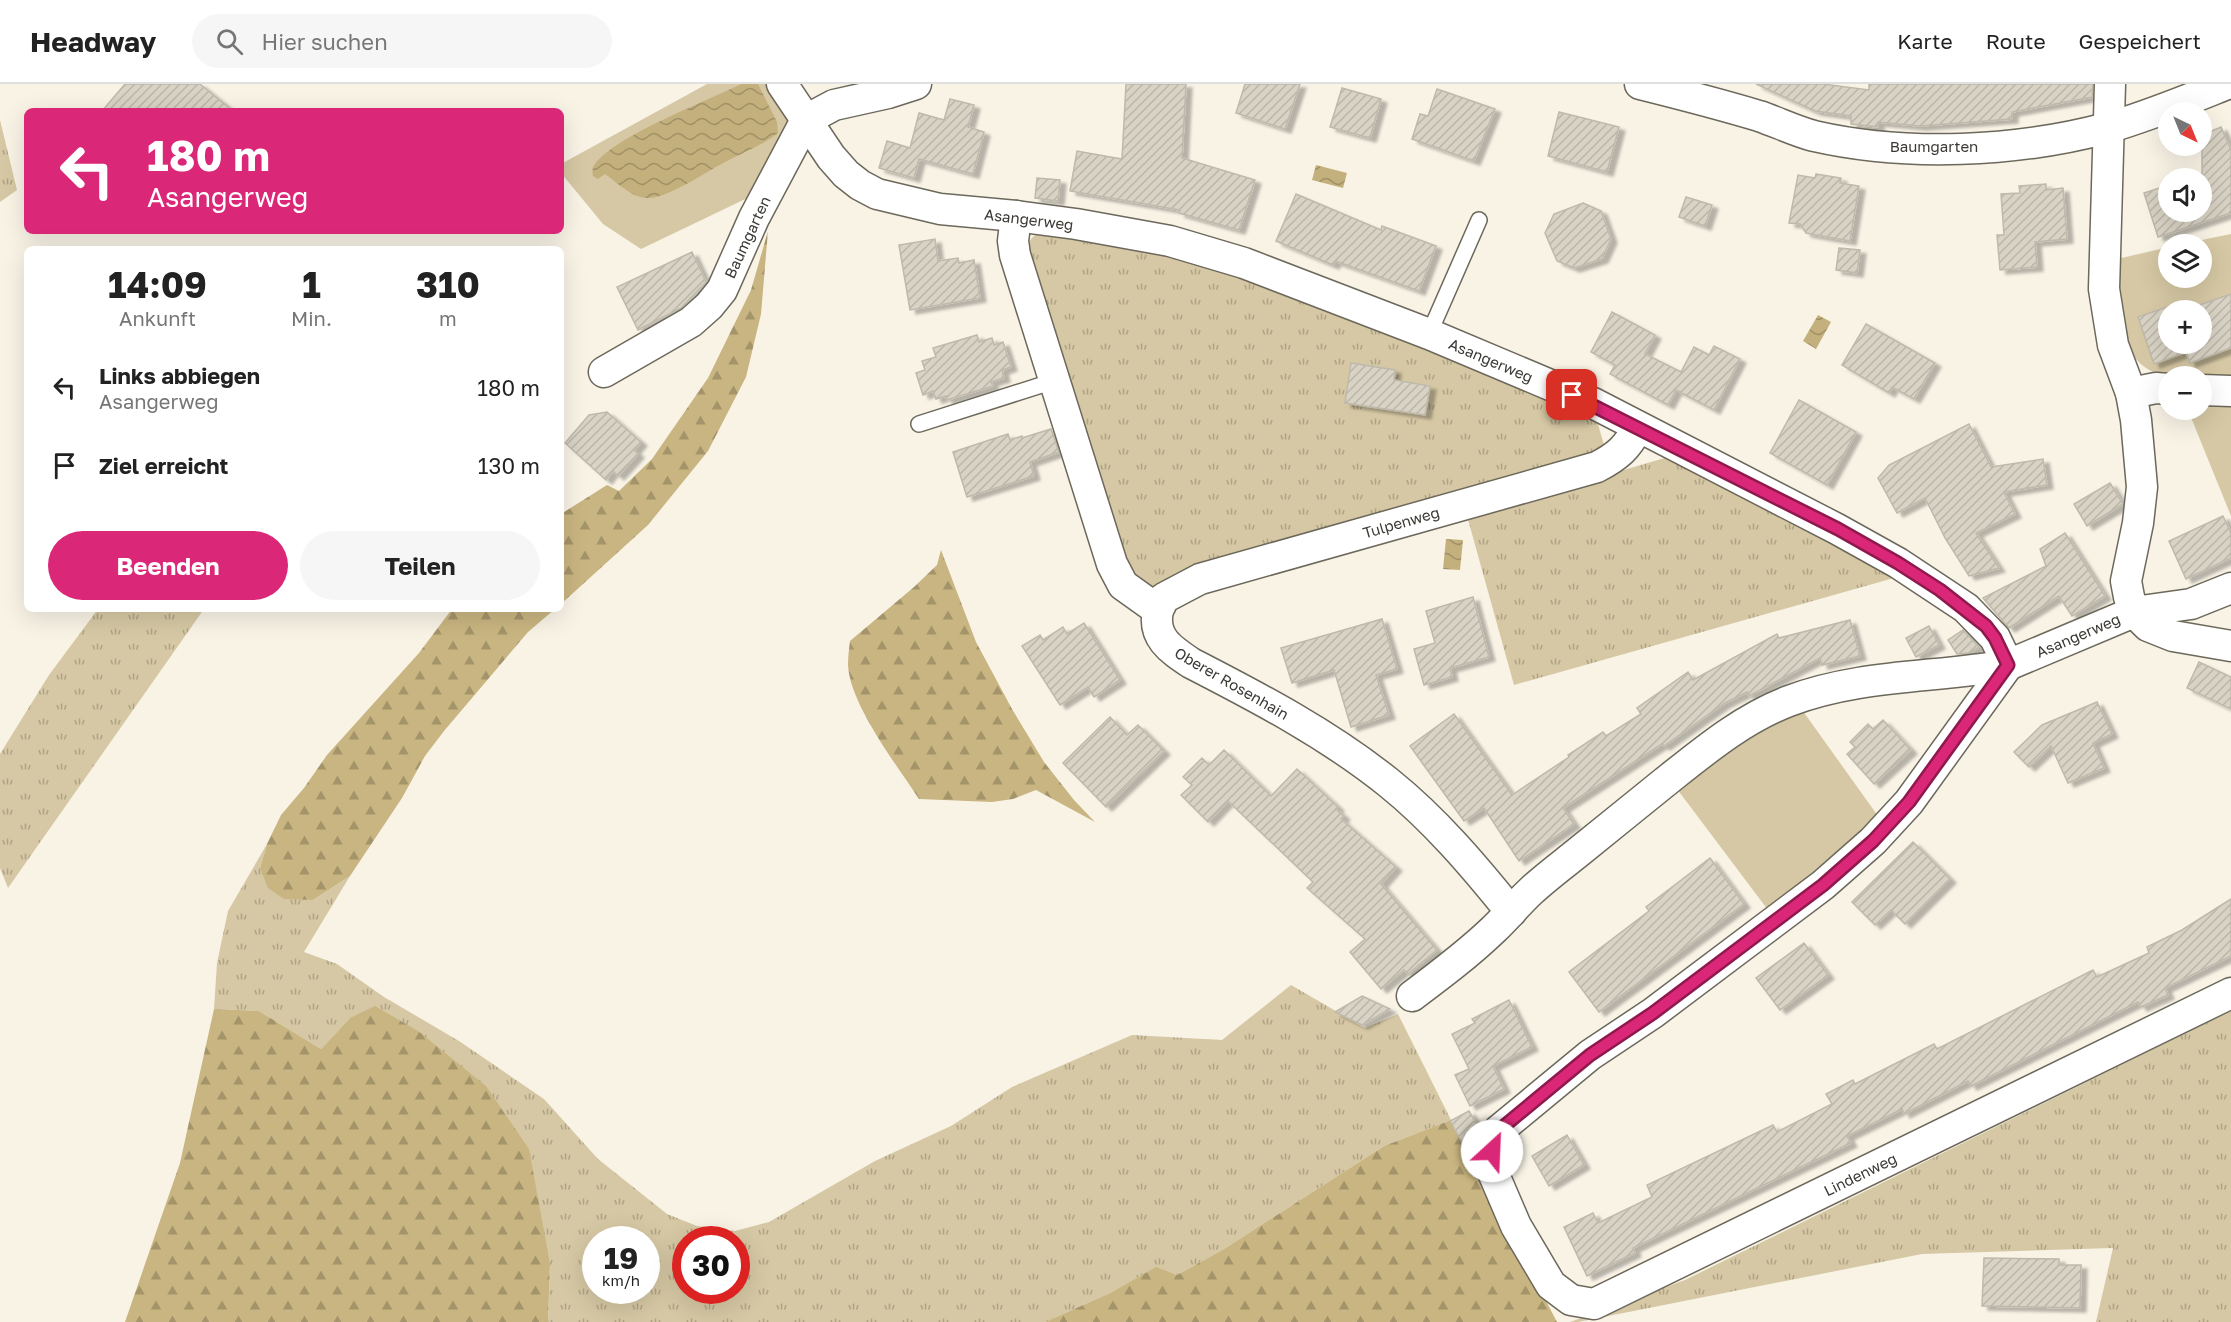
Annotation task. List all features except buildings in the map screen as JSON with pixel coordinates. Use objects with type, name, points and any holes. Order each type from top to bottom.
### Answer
[{"type":"street","points":[[782,84],[806,120],[834,105],[916,84]]},
{"type":"street","name":"Baumgarten","points":[[1640,84],[1740,111],[1812,135],[1864,145],[1930,148],[1998,146],[2072,136],[2158,112],[2227,84]]},
{"type":"street","points":[[2110,84],[2104,289],[2113,345],[2131,393],[2140,452],[2142,488],[2138,523],[2126,581],[2129,597],[2134,612],[2148,626],[2173,636],[2231,646]]},
{"type":"street","name":"Asangerweg","points":[[806,120],[819,141],[846,174],[877,194],[940,209],[1016,216],[1139,235],[1202,249],[1430,334],[1593,403],[1838,529],[1940,590],[1986,626],[1995,638],[2008,665],[2134,612],[2191,604],[2231,588]]},
{"type":"street","name":"Baumgarten","points":[[604,372],[691,322],[722,290],[754,219],[806,120]]},
{"type":"street","points":[[1016,216],[1013,241],[1015,255],[1112,564],[1123,585],[1158,610]]},
{"type":"street","points":[[2131,393],[2158,388]]},
{"type":"street","points":[[2212,390],[2231,391]]},
{"type":"street","name":"Tulpenweg","points":[[1158,610],[1164,598],[1200,579],[1597,467],[1618,456],[1638,427]]},
{"type":"street","name":"Oberer Rosenhain","points":[[1158,610],[1155,622],[1159,633],[1173,651],[1307,726],[1389,783],[1450,840],[1511,912]]},
{"type":"street","points":[[1412,996],[1454,965],[1511,912],[1531,890],[1737,726],[1760,713],[1791,700],[1839,687],[1887,678],[1973,671],[2008,665]]},
{"type":"street","name":"Lindenweg","points":[[2008,665],[1909,802],[1873,841],[1823,885],[1653,1013],[1590,1055],[1498,1131],[1492,1151],[1492,1170],[1516,1226],[1551,1285],[1571,1300],[1594,1304],[2231,993]]},
{"type":"lane","points":[[1430,334],[1479,220]]},
{"type":"lane","points":[[919,424],[1054,381]]},
{"type":"green space","points":[[707,84],[769,84],[786,112],[790,126],[762,191],[641,249],[603,224],[564,177],[564,162]]},
{"type":"green space","points":[[0,120],[17,190],[0,202]]},
{"type":"green space","points":[[1049,230],[1242,271],[1596,417],[1604,445],[1592,458],[1151,589],[1126,573],[1027,259],[1031,239]]},
{"type":"green space","points":[[768,231],[761,314],[746,377],[708,451],[648,525],[564,601],[564,512],[607,485],[619,491],[652,459],[708,378],[751,290]]},
{"type":"green space","points":[[2231,234],[2231,381],[2212,378],[2212,366],[2158,366],[2158,373],[2149,370],[2137,360],[2128,346],[2123,330],[2117,259],[2158,250],[2158,288],[2212,288],[2212,238]]},
{"type":"green space","points":[[2212,400],[2231,401],[2231,516],[2192,420],[2212,420]]},
{"type":"green space","points":[[1668,457],[1901,576],[1514,685],[1467,516]]},
{"type":"green space","points":[[941,550],[976,642],[1012,709],[1044,762],[1095,822],[1036,790],[1013,799],[992,802],[919,799],[876,734],[857,698],[851,681],[848,665],[850,641],[937,565]]},
{"type":"green space","points":[[96,612],[202,612],[8,888],[0,868],[0,754],[49,675]]},
{"type":"green space","points":[[450,612],[551,612],[528,632],[444,731],[425,756],[402,798],[350,876],[313,900],[284,899],[268,888],[260,868],[267,844],[281,815],[304,788],[327,755],[419,653]]},
{"type":"green space","points":[[1800,707],[1878,816],[1768,910],[1674,785],[1723,746]]},
{"type":"green space","points":[[267,844],[260,868],[313,900],[350,876],[304,952],[337,964],[384,997],[459,1041],[544,1099],[598,1159],[667,1214],[697,1226],[672,1226],[672,1304],[750,1304],[750,1227],[769,1222],[875,1161],[951,1126],[1012,1087],[1132,1035],[1222,1040],[1291,985],[1365,1028],[1398,1014],[1451,1120],[1384,1146],[1224,1249],[1177,1275],[1155,1268],[1110,1293],[1045,1322],[548,1322],[550,1264],[350,1018],[321,1049],[259,1011],[214,1009],[217,963],[228,911]]},
{"type":"green space","points":[[375,1006],[418,1031],[486,1086],[529,1149],[550,1264],[548,1322],[125,1322],[180,1163],[214,1009],[259,1011],[321,1049],[350,1018]]},
{"type":"green space","points":[[2231,1011],[2231,1322],[2096,1322],[2113,1248],[1922,1254],[1570,1322],[1685,1280]]},
{"type":"green space","points":[[1451,1120],[1557,1322],[1045,1322],[1110,1293],[1156,1267],[1177,1275],[1224,1249],[1384,1146]]},
{"type":"water","points":[[741,84],[758,84],[777,122],[778,133],[766,141],[657,197],[637,196],[605,174],[598,179],[593,176],[592,170],[595,164],[621,142]]},
{"type":"water","points":[[1316,165],[1347,173],[1343,188],[1312,180]]},
{"type":"water","points":[[1818,315],[1831,322],[1816,349],[1803,341]]},
{"type":"water","points":[[1446,539],[1463,540],[1460,570],[1443,569]]},
{"type":"route","points":[[1492,1151],[1498,1131],[1590,1055],[1653,1013],[1823,885],[1873,841],[1909,802],[2008,665],[1995,638],[1986,626],[1966,608],[1898,563],[1838,529],[1593,403],[1572,395]]}]
